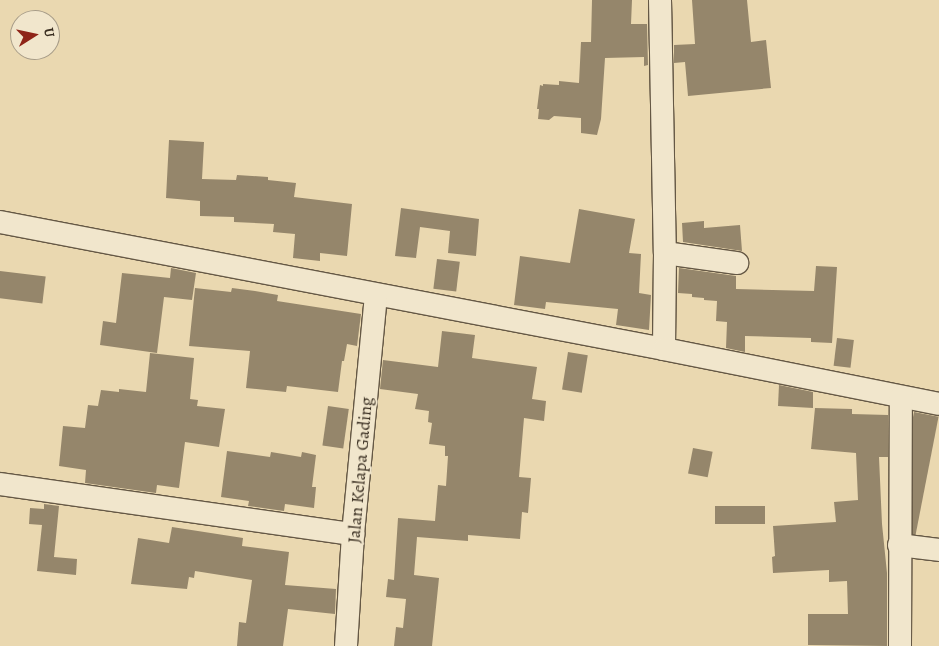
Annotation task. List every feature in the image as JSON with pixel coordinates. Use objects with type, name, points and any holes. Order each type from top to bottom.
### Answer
[{"type":"street","points":[[660,0],[665,253],[664,349]]},
{"type":"street","points":[[0,222],[664,349],[939,404]]},
{"type":"street","points":[[665,253],[737,263]]},
{"type":"street","name":"Jalan Kelapa Gading","points":[[346,646],[354,534],[376,295]]},
{"type":"street","points":[[900,646],[901,397]]},
{"type":"street","points":[[0,484],[354,534]]},
{"type":"street","points":[[899,545],[939,550]]},
{"type":"building","points":[[592,0],[632,0],[631,24],[647,24],[648,65],[644,66],[644,57],[605,58],[601,119],[597,135],[581,133],[581,118],[554,116],[549,120],[538,119],[539,109],[537,109],[540,85],[559,85],[559,81],[579,83],[581,42],[591,42]]},
{"type":"building","points":[[692,0],[747,0],[751,42],[766,40],[771,88],[688,96],[685,62],[674,63],[674,45],[695,44]]},
{"type":"building","points":[[169,140],[204,142],[202,179],[236,180],[237,175],[268,177],[268,180],[296,183],[294,197],[352,204],[347,256],[320,253],[320,261],[293,258],[295,234],[273,232],[274,224],[234,222],[234,217],[200,216],[200,201],[166,198]]},
{"type":"building","points":[[401,208],[479,219],[476,256],[448,253],[450,231],[420,227],[416,258],[395,256]]},
{"type":"building","points":[[579,209],[635,219],[629,253],[641,254],[639,293],[651,295],[649,330],[616,325],[618,309],[546,302],[545,309],[514,305],[520,256],[570,263]]},
{"type":"building","points":[[704,221],[704,228],[740,225],[742,251],[683,242],[682,223]]},
{"type":"building","points":[[437,259],[460,262],[456,292],[433,289]]},
{"type":"building","points":[[816,266],[837,267],[832,343],[811,342],[811,338],[745,336],[745,352],[726,348],[727,322],[716,321],[717,301],[692,297],[692,294],[678,293],[679,268],[736,276],[736,289],[814,291]]},
{"type":"building","points":[[171,268],[196,273],[192,300],[164,297],[157,353],[100,345],[103,321],[116,323],[122,273],[170,278]]},
{"type":"building","points":[[0,271],[46,277],[42,303],[0,298]]},
{"type":"building","points":[[195,288],[231,292],[232,288],[255,291],[278,295],[277,301],[361,314],[357,346],[347,344],[344,361],[342,361],[338,392],[287,386],[286,392],[246,388],[250,351],[189,346]]},
{"type":"building","points":[[442,331],[475,335],[472,358],[537,367],[532,399],[546,401],[544,421],[524,418],[519,477],[531,478],[528,513],[522,512],[520,539],[468,535],[468,541],[417,537],[414,575],[439,578],[432,646],[394,646],[396,627],[403,628],[406,599],[386,597],[388,579],[394,580],[398,518],[435,521],[438,485],[446,486],[448,456],[445,456],[445,446],[429,444],[432,423],[428,422],[429,411],[415,409],[418,394],[380,389],[383,360],[438,367]]},
{"type":"building","points":[[837,338],[854,340],[850,368],[834,366]]},
{"type":"building","points":[[568,352],[588,355],[582,393],[562,390]]},
{"type":"building","points":[[150,353],[194,358],[190,399],[198,400],[197,406],[225,409],[219,447],[185,442],[179,488],[157,485],[156,493],[85,483],[86,470],[59,466],[63,426],[85,428],[88,405],[98,406],[101,390],[119,392],[119,389],[146,392]]},
{"type":"building","points":[[779,385],[813,392],[813,408],[778,406]]},
{"type":"building","points":[[328,406],[349,409],[343,449],[322,446]]},
{"type":"building","points":[[815,408],[852,409],[852,414],[888,415],[888,457],[879,457],[882,524],[887,573],[887,646],[808,645],[808,614],[848,614],[847,581],[829,582],[829,570],[773,573],[772,557],[775,556],[773,526],[836,522],[834,502],[858,500],[856,453],[811,449]]},
{"type":"building","points":[[914,412],[939,417],[915,537],[891,532]]},
{"type":"building","points":[[693,448],[713,452],[708,477],[688,474]]},
{"type":"building","points":[[227,451],[270,457],[271,452],[301,457],[302,452],[316,455],[312,487],[316,487],[314,508],[285,504],[284,511],[248,506],[249,501],[221,497]]},
{"type":"building","points":[[44,504],[59,506],[54,557],[77,559],[76,575],[37,571],[42,525],[29,524],[30,508],[44,509]]},
{"type":"building","points":[[715,506],[765,506],[765,524],[715,524]]},
{"type":"building","points":[[172,527],[243,538],[242,546],[289,552],[285,585],[336,589],[335,614],[288,609],[283,646],[237,646],[239,622],[246,623],[252,580],[195,571],[194,578],[189,577],[187,589],[131,584],[138,538],[169,543]]}]
